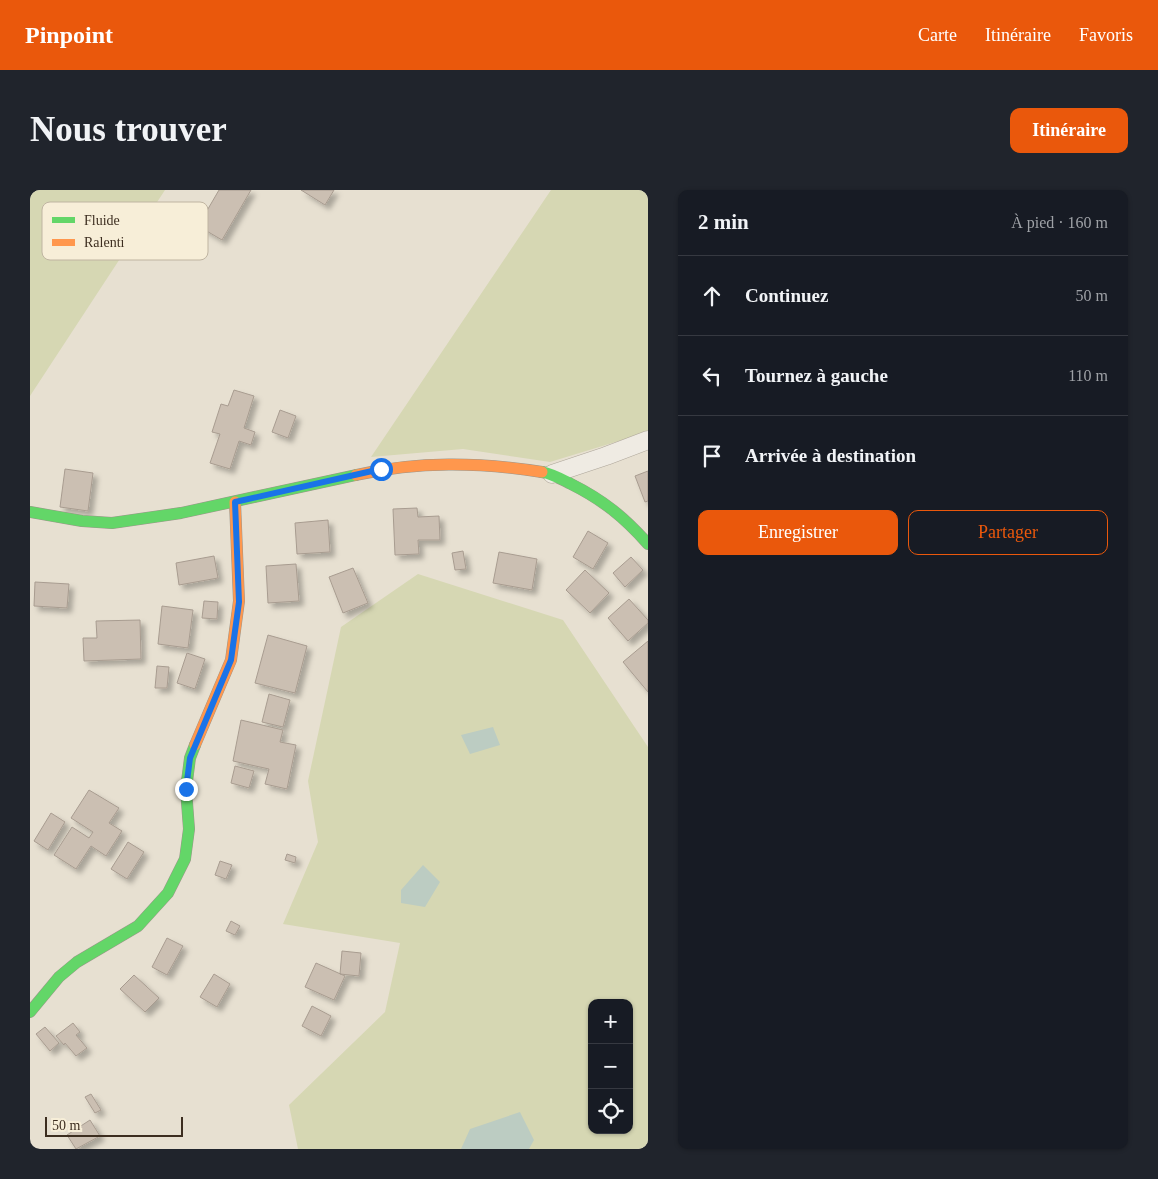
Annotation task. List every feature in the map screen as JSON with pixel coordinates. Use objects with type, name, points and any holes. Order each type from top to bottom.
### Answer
[{"type":"street","points":[[552,474],[648,440]]},
{"type":"street","points":[[30,512],[82,522],[112,523],[181,513],[381,469],[454,464],[504,466],[552,474],[595,496],[628,522],[648,544]]},
{"type":"street","points":[[30,1012],[59,977],[77,962],[138,926],[168,894],[185,859],[190,829],[186,789],[190,758],[231,660],[239,602],[235,502]]},
{"type":"green space","points":[[30,190],[165,190],[157,202],[42,202],[42,260],[119,260],[30,396]]},
{"type":"green space","points":[[551,190],[648,190],[648,430],[645,433],[550,462],[463,449],[371,457]]},
{"type":"green space","points":[[418,574],[563,620],[648,747],[648,1149],[298,1149],[289,1105],[385,1012],[400,943],[283,924],[318,842],[308,781],[341,627]]},
{"type":"shaded area","points":[[493,727],[500,745],[470,754],[461,735]]},
{"type":"shaded area","points":[[423,865],[440,882],[425,907],[401,903],[401,890]]},
{"type":"shaded area","points":[[520,1112],[534,1140],[529,1149],[461,1149],[470,1129]]},
{"type":"building","points":[[219,190],[251,190],[222,240],[208,232],[208,209]]},
{"type":"building","points":[[301,190],[334,190],[325,205]]},
{"type":"building","points":[[234,390],[254,396],[244,428],[255,432],[251,445],[239,441],[230,469],[210,463],[220,434],[212,432],[221,404],[228,406]]},
{"type":"building","points":[[280,410],[296,416],[288,438],[272,432]]},
{"type":"building","points":[[65,469],[93,473],[88,511],[60,507]]},
{"type":"building","points":[[648,471],[648,501],[645,502],[635,476]]},
{"type":"building","points":[[417,508],[418,517],[439,516],[440,540],[418,540],[419,554],[395,555],[393,509]]},
{"type":"building","points":[[328,520],[330,552],[297,554],[295,523]]},
{"type":"building","points":[[588,531],[608,543],[593,569],[573,557]]},
{"type":"building","points":[[463,551],[466,569],[455,570],[452,553]]},
{"type":"building","points":[[499,552],[537,559],[532,590],[493,583]]},
{"type":"building","points":[[214,556],[218,578],[179,585],[176,563]]},
{"type":"building","points":[[631,557],[643,570],[625,587],[613,573]]},
{"type":"building","points":[[296,564],[299,601],[268,603],[266,566]]},
{"type":"building","points":[[353,568],[368,603],[343,613],[329,577]]},
{"type":"building","points":[[585,570],[609,593],[590,613],[566,590]]},
{"type":"building","points":[[35,582],[69,584],[67,608],[34,606]]},
{"type":"building","points":[[629,599],[648,620],[648,623],[628,641],[608,618]]},
{"type":"building","points":[[204,601],[218,602],[217,619],[202,618]]},
{"type":"building","points":[[162,606],[193,610],[188,648],[158,644]]},
{"type":"building","points":[[140,620],[141,659],[84,661],[83,638],[97,638],[96,621]]},
{"type":"building","points":[[268,635],[307,646],[295,693],[255,683]]},
{"type":"building","points":[[648,641],[648,692],[623,662]]},
{"type":"building","points":[[187,653],[205,659],[195,689],[177,683]]},
{"type":"building","points":[[157,666],[169,667],[167,688],[155,688]]},
{"type":"building","points":[[269,694],[290,700],[283,727],[262,722]]},
{"type":"building","points":[[241,720],[283,730],[280,742],[296,745],[287,789],[265,784],[269,769],[233,761]]},
{"type":"building","points":[[235,766],[254,771],[249,788],[231,783]]},
{"type":"building","points":[[89,790],[119,808],[109,823],[122,831],[106,856],[91,846],[76,869],[54,855],[72,827],[89,838],[93,832],[71,818]]},
{"type":"building","points":[[51,813],[65,822],[48,850],[34,841]]},
{"type":"building","points":[[128,842],[144,852],[127,879],[111,869]]},
{"type":"building","points":[[287,854],[296,857],[295,863],[285,860]]},
{"type":"building","points":[[220,861],[232,865],[226,879],[215,875]]},
{"type":"building","points":[[231,921],[240,926],[235,935],[226,931]]},
{"type":"building","points":[[167,938],[183,946],[167,975],[152,967]]},
{"type":"building","points":[[342,951],[361,953],[359,976],[340,974]]},
{"type":"building","points":[[316,963],[345,976],[334,1000],[305,987]]},
{"type":"building","points":[[214,974],[230,984],[217,1007],[200,997]]},
{"type":"building","points":[[134,975],[159,998],[145,1012],[120,989]]},
{"type":"building","points":[[312,1006],[331,1016],[321,1036],[302,1026]]},
{"type":"building","points":[[73,1023],[80,1032],[76,1035],[87,1048],[76,1056],[56,1036]]},
{"type":"building","points":[[45,1027],[59,1043],[50,1051],[36,1034]]},
{"type":"building","points":[[91,1094],[101,1110],[95,1113],[85,1097]]},
{"type":"building","points":[[90,1120],[100,1136],[76,1149],[67,1135]]},
{"type":"traffic: fast","points":[[542,472],[583,490],[603,503],[622,517],[648,544]]},
{"type":"traffic: fast","points":[[30,512],[82,521],[112,523],[181,513],[356,475]]},
{"type":"traffic: fast","points":[[30,1012],[59,977],[77,962],[138,926],[168,893],[185,859],[189,829],[186,789],[190,758],[195,745]]},
{"type":"traffic: slow","points":[[356,475],[403,467],[449,464],[495,466],[542,472]]},
{"type":"traffic: slow","points":[[195,745],[231,660],[239,601],[235,502]]},
{"type":"route","points":[[186,789],[190,758],[231,660],[239,602],[235,502],[381,469]]}]
